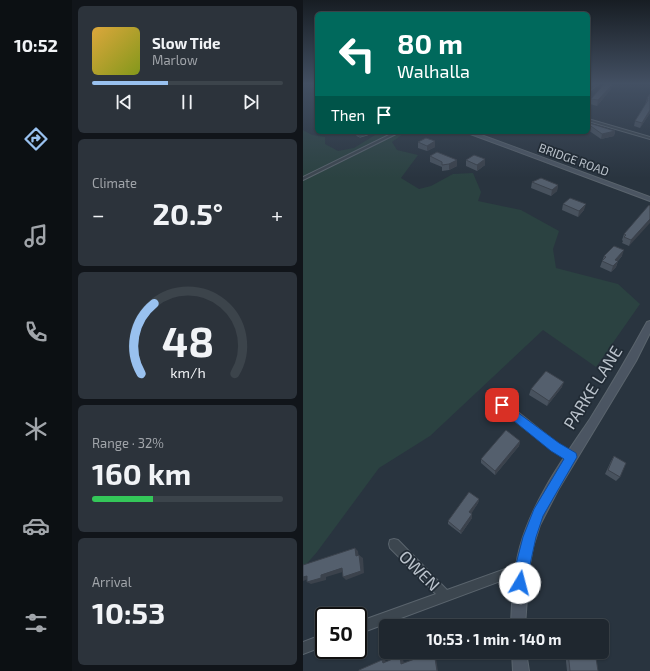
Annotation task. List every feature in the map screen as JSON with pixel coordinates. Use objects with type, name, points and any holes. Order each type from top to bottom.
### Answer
[{"type":"main road","name":"BRIDGE ROAD","points":[[472,134],[650,199]]},
{"type":"main road","name":"PARKE LANE","points":[[518,619],[522,568],[529,537],[538,513],[633,358],[650,324]]},
{"type":"main road","points":[[520,659],[521,671]]},
{"type":"street","points":[[590,121],[650,138]]},
{"type":"street","points":[[303,179],[394,134]]},
{"type":"street","points":[[502,405],[555,447],[572,457]]},
{"type":"street","name":"OWEN","points":[[394,544],[446,596]]},
{"type":"street","points":[[367,625],[522,568]]},
{"type":"street","points":[[303,648],[315,643]]},
{"type":"lane","points":[[358,134],[360,136],[367,134]]},
{"type":"green space","points":[[303,130],[312,135],[325,137],[325,144],[338,151],[354,148],[377,134],[403,134],[392,142],[397,150],[418,155],[401,178],[419,189],[431,186],[453,174],[473,173],[481,192],[478,201],[521,210],[559,231],[553,249],[556,268],[618,284],[640,304],[596,367],[543,330],[430,436],[379,468],[317,552],[303,568]]},
{"type":"building","points":[[639,115],[647,115],[642,123],[635,121]]},
{"type":"building","points":[[590,123],[615,131],[602,134],[590,125]]},
{"type":"building","points":[[426,138],[435,141],[427,146],[418,142]]},
{"type":"building","points":[[437,152],[457,160],[449,164],[442,165],[442,162],[430,156]]},
{"type":"building","points":[[474,155],[485,159],[477,165],[466,160]]},
{"type":"building","points":[[541,178],[558,185],[552,190],[532,182]]},
{"type":"building","points":[[570,198],[586,204],[579,211],[563,204]]},
{"type":"building","points":[[649,205],[650,219],[631,240],[624,237],[626,235],[624,234]]},
{"type":"building","points":[[614,246],[624,250],[615,260],[618,261],[613,266],[602,261],[606,257],[604,256]]},
{"type":"building","points":[[546,371],[564,382],[549,401],[531,389]]},
{"type":"building","points":[[506,430],[520,441],[495,471],[481,459]]},
{"type":"building","points":[[614,456],[626,463],[620,477],[608,470]]},
{"type":"building","points":[[469,492],[479,499],[469,512],[472,514],[460,531],[448,521]]},
{"type":"building","points":[[355,548],[356,556],[359,555],[361,571],[343,577],[342,568],[321,575],[321,578],[307,582],[307,576],[303,577],[303,565]]},
{"type":"building","points":[[393,659],[400,659],[401,664],[415,659],[435,659],[437,671],[359,671],[382,660],[383,663]]},
{"type":"building","points":[[569,659],[596,659],[598,671],[570,671]]},
{"type":"route","points":[[502,405],[555,447],[572,457],[538,513],[529,537],[520,583]]}]
